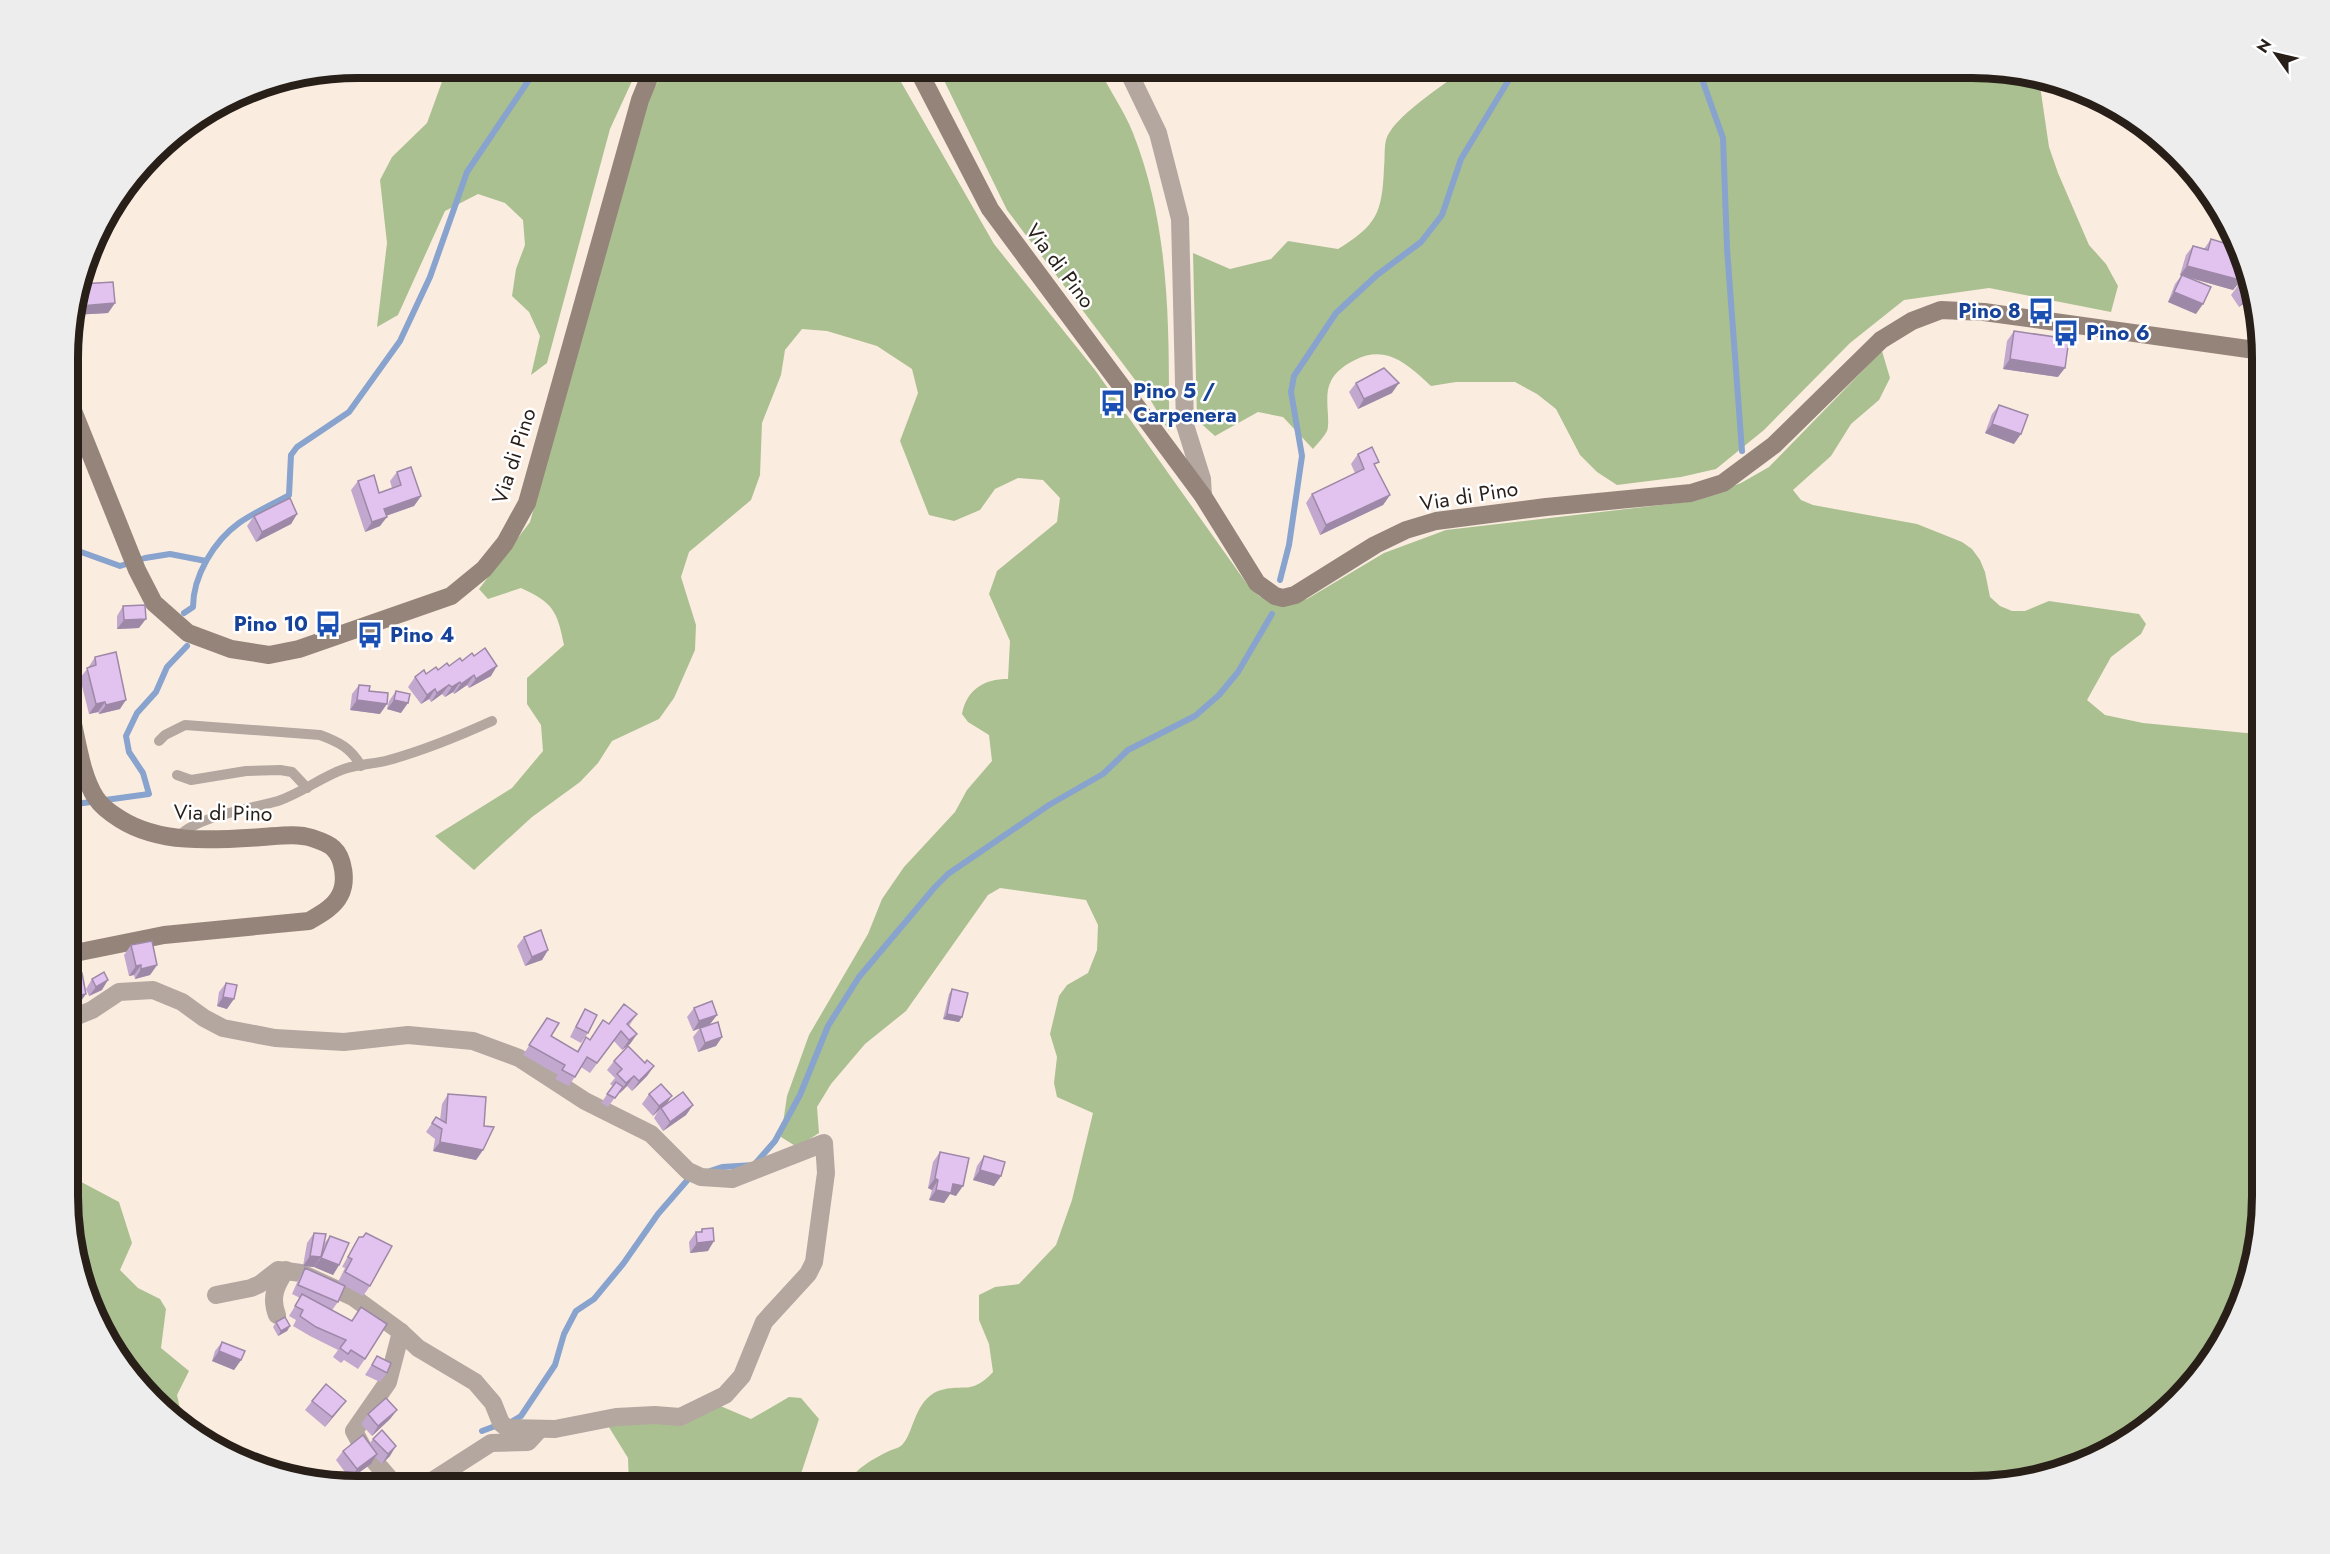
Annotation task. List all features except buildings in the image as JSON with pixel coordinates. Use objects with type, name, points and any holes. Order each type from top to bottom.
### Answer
[{"type":"street","name":"Via di Pino","points":[[78,422],[154,603],[188,633],[231,649],[269,655],[298,649],[451,596],[484,569],[506,543],[527,503],[640,100],[649,78]]},
{"type":"street","name":"Via di Pino","points":[[922,78],[990,209],[1203,496],[1257,583],[1270,594],[1283,598],[1295,595],[1386,540],[1406,530],[1436,521],[1546,507],[1691,493],[1723,483],[1774,445],[1881,340],[1912,321],[1941,310],[1984,312],[2252,350]]},
{"type":"street","points":[[1131,78],[1158,133],[1180,219],[1185,425],[1202,479],[1203,496]]},
{"type":"street","name":"Via di Pino","points":[[78,742],[89,785],[97,801],[118,818],[137,828],[177,838],[224,839],[287,836],[312,838],[333,848],[340,861],[345,880],[340,895],[328,910],[309,921],[164,935],[78,952]]},
{"type":"street","points":[[78,1016],[92,1011],[119,992],[153,990],[182,1002],[223,1028],[275,1038],[344,1042],[408,1035],[473,1041],[519,1058],[585,1101],[651,1134],[688,1171],[701,1177],[732,1179],[824,1143],[826,1173],[814,1262],[808,1274],[764,1322],[742,1376],[725,1395],[680,1417],[616,1417],[555,1429],[507,1428],[501,1423],[493,1403],[475,1382],[418,1348],[401,1332],[353,1297],[301,1273],[278,1270],[251,1288],[216,1295]]},
{"type":"street","points":[[277,1315],[272,1302],[273,1295],[286,1270]]},
{"type":"street","points":[[387,1476],[363,1448],[354,1431],[388,1382],[401,1332]]},
{"type":"street","points":[[440,1476],[491,1443],[528,1442],[540,1429]]},
{"type":"lane","points":[[177,838],[183,829],[280,800],[346,768],[422,750],[492,721]]},
{"type":"lane","points":[[159,741],[165,735],[185,725],[320,735],[346,747],[361,766]]},
{"type":"lane","points":[[177,775],[191,780],[246,771],[280,770],[292,772],[307,788]]},
{"type":"green space","points":[[443,78],[633,78],[610,129],[547,363],[531,375],[540,336],[529,312],[512,296],[516,269],[525,245],[523,220],[505,203],[478,194],[445,211],[398,315],[377,327],[387,243],[380,180],[392,157],[427,123]]},
{"type":"green space","points":[[660,78],[899,78],[994,244],[1095,370],[1247,584],[1259,596],[1279,604],[1307,599],[1384,553],[1446,530],[1695,501],[1741,483],[1769,467],[1882,351],[1890,378],[1879,400],[1851,424],[1831,456],[1793,490],[1801,500],[1813,505],[1917,524],[1962,542],[1972,549],[1980,560],[1990,597],[2000,606],[2012,611],[2025,611],[2049,601],[2139,614],[2146,624],[2141,634],[2111,657],[2087,700],[2105,715],[2143,723],[2252,733],[2252,1196],[2250,1233],[2247,1251],[2231,1303],[2215,1336],[2183,1381],[2157,1407],[2112,1439],[2062,1461],[2009,1474],[1972,1476],[852,1476],[864,1465],[902,1445],[919,1409],[930,1396],[946,1389],[972,1387],[985,1380],[993,1372],[989,1344],[979,1320],[979,1295],[995,1287],[1019,1284],[1056,1245],[1072,1200],[1093,1113],[1057,1097],[1054,1083],[1057,1057],[1050,1034],[1059,996],[1067,985],[1088,973],[1097,950],[1098,925],[1086,900],[1000,888],[988,895],[906,1011],[865,1044],[831,1084],[817,1107],[819,1133],[797,1147],[781,1137],[787,1096],[809,1035],[868,934],[882,899],[904,867],[955,812],[967,790],[992,761],[989,735],[968,722],[962,714],[968,698],[978,687],[991,681],[1008,679],[1010,641],[989,594],[997,571],[1057,522],[1060,498],[1043,480],[1018,478],[995,489],[980,510],[954,521],[929,515],[900,441],[918,393],[912,369],[877,346],[827,331],[802,329],[785,350],[781,375],[762,423],[760,475],[751,500],[689,552],[681,577],[696,625],[695,650],[674,698],[659,719],[612,741],[598,763],[580,782],[532,817],[474,870],[435,836],[512,788],[543,751],[541,725],[527,704],[527,678],[564,645],[559,623],[547,603],[521,588],[488,599],[479,589],[530,522],[647,98]]},
{"type":"green space","points":[[943,78],[1104,78],[1133,133],[1155,206],[1168,317],[1169,431],[1151,401],[1007,210]]},
{"type":"green space","points":[[1452,78],[1972,78],[2009,80],[2040,87],[2049,147],[2058,173],[2089,245],[2106,264],[2118,286],[2111,312],[1989,288],[1904,300],[1850,343],[1764,430],[1716,469],[1681,477],[1617,485],[1597,472],[1580,455],[1556,409],[1537,394],[1515,382],[1456,382],[1431,386],[1405,364],[1377,354],[1352,362],[1333,378],[1328,393],[1327,431],[1313,449],[1283,417],[1258,412],[1215,436],[1197,420],[1193,253],[1230,269],[1271,259],[1288,241],[1338,249],[1369,225],[1379,207],[1385,143],[1390,131],[1407,113]]},
{"type":"green space","points":[[78,1180],[119,1202],[132,1243],[120,1270],[138,1288],[160,1299],[166,1309],[161,1348],[189,1371],[177,1395],[181,1413],[147,1381],[136,1367],[115,1336],[99,1303],[83,1251]]},
{"type":"green space","points":[[789,1397],[801,1398],[819,1419],[800,1476],[629,1476],[628,1458],[607,1424],[671,1424],[718,1405],[751,1419]]},
{"type":"waterway","points":[[184,613],[193,607],[197,583],[213,549],[239,523],[289,495],[291,455],[297,447],[349,412],[400,341],[430,277],[467,172],[530,78]]},
{"type":"waterway","points":[[1280,580],[1289,545],[1302,456],[1291,392],[1294,376],[1336,313],[1377,275],[1421,242],[1442,215],[1461,159],[1510,78]]},
{"type":"waterway","points":[[1702,78],[1723,138],[1727,248],[1742,451]]},
{"type":"waterway","points":[[78,551],[120,566],[145,558],[170,554],[206,561]]},
{"type":"waterway","points":[[710,1171],[722,1167],[754,1165],[775,1141],[800,1095],[828,1026],[859,977],[948,874],[1049,805],[1103,774],[1128,750],[1195,716],[1219,695],[1238,672],[1272,614]]},
{"type":"waterway","points":[[78,804],[149,794],[143,773],[129,752],[126,736],[137,713],[156,692],[167,667],[187,646]]},
{"type":"waterway","points":[[511,1422],[521,1416],[555,1365],[564,1334],[576,1311],[594,1299],[623,1264],[658,1214],[691,1176]]},
{"type":"waterway","points":[[482,1431],[498,1425]]},
{"type":"place","name":"Pino 8","points":[[2041,311]]},
{"type":"place","name":"Pino 6","points":[[2066,333]]},
{"type":"place","name":"Pino 5 / Carpenera","points":[[1113,403]]},
{"type":"place","name":"Pino 10","points":[[328,624]]},
{"type":"place","name":"Pino 4","points":[[370,635]]}]
